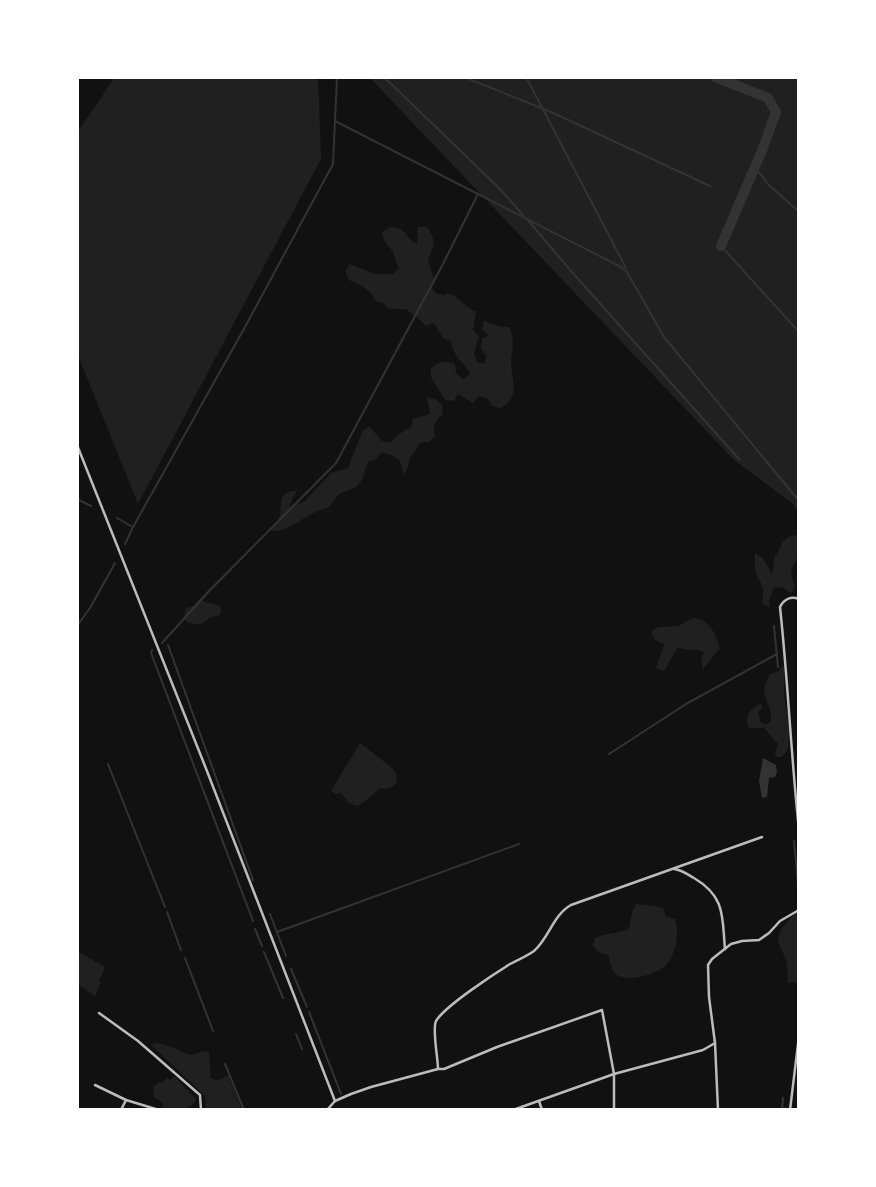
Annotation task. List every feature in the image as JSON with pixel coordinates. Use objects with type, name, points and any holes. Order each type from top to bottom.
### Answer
[{"type":"street","points":[[77,445],[335,1101]]},
{"type":"street","points":[[799,599],[786,599],[780,607],[799,830]]},
{"type":"street","points":[[438,1069],[434,1029],[436,1021],[462,998],[507,966],[533,952],[562,910],[762,837]]},
{"type":"street","points":[[672,869],[680,870],[699,881],[715,895],[722,912],[726,949]]},
{"type":"street","points":[[719,1110],[708,965],[731,944],[759,940],[780,921],[799,910]]},
{"type":"street","points":[[327,1110],[335,1101],[371,1087],[444,1069],[602,1010],[614,1074],[614,1110]]},
{"type":"street","points":[[99,1013],[138,1041],[200,1096],[201,1110]]},
{"type":"street","points":[[790,1110],[799,1036]]},
{"type":"street","points":[[513,1110],[614,1074],[703,1050],[715,1043]]},
{"type":"street","points":[[95,1086],[126,1100],[159,1110]]},
{"type":"street","points":[[121,1110],[126,1100]]},
{"type":"street","points":[[539,1101],[542,1110]]},
{"type":"shaded area","points":[[115,77],[318,77],[321,159],[138,504],[77,353],[77,133]]},
{"type":"shaded area","points":[[369,77],[799,77],[799,513],[793,504],[734,460]]},
{"type":"shaded area","points":[[390,227],[400,229],[417,244],[418,227],[427,227],[434,244],[428,261],[434,278],[431,287],[437,294],[447,293],[476,312],[473,330],[479,336],[474,353],[477,362],[485,364],[482,339],[489,335],[482,330],[484,321],[510,327],[514,388],[507,404],[500,408],[492,406],[487,398],[479,396],[473,403],[458,394],[454,401],[445,400],[431,377],[431,368],[448,362],[455,364],[456,373],[463,379],[470,374],[456,355],[451,341],[443,338],[434,323],[426,326],[406,309],[389,309],[376,301],[365,288],[349,280],[345,271],[350,264],[375,274],[393,274],[399,268],[382,232]]},
{"type":"shaded area","points":[[427,397],[442,405],[443,414],[435,424],[435,436],[429,442],[420,443],[403,475],[398,459],[382,452],[376,459],[368,462],[362,480],[356,487],[339,494],[328,508],[285,529],[271,531],[279,517],[284,495],[297,490],[289,506],[304,502],[331,473],[348,468],[362,432],[369,426],[382,441],[391,443],[396,436],[411,427],[413,419],[430,414]]},
{"type":"shaded area","points":[[799,534],[798,557],[791,574],[795,586],[791,594],[784,588],[774,587],[769,601],[770,607],[765,605],[762,602],[762,586],[756,571],[755,553],[763,558],[772,574],[774,559],[782,542]]},
{"type":"shaded area","points":[[199,599],[220,606],[220,615],[211,617],[200,625],[187,622],[184,619],[186,608],[194,606]]},
{"type":"shaded area","points":[[693,618],[708,624],[720,648],[703,669],[701,661],[704,652],[678,647],[664,671],[656,668],[664,644],[655,640],[651,632],[658,627],[678,626]]},
{"type":"shaded area","points":[[783,664],[788,744],[787,751],[781,757],[776,757],[778,744],[764,728],[749,728],[747,720],[751,710],[761,704],[762,708],[758,712],[760,721],[767,724],[771,721],[764,689],[770,674],[779,671]]},
{"type":"shaded area","points":[[360,743],[391,767],[396,773],[397,783],[389,788],[378,789],[358,806],[349,803],[341,793],[331,791]]},
{"type":"shaded area","points":[[763,758],[776,765],[777,772],[775,777],[769,778],[767,797],[762,798],[759,781]]},
{"type":"shaded area","points":[[636,904],[663,908],[666,917],[675,919],[677,931],[672,956],[665,966],[647,975],[631,978],[617,975],[608,955],[600,953],[593,946],[595,938],[629,929]]},
{"type":"shaded area","points":[[799,912],[799,982],[788,983],[786,960],[778,938],[786,923]]},
{"type":"shaded area","points":[[77,951],[105,967],[95,996],[77,984]]},
{"type":"shaded area","points":[[157,1043],[190,1055],[209,1052],[211,1078],[217,1081],[228,1075],[242,1110],[206,1110],[205,1096],[151,1045]]},
{"type":"shaded area","points":[[174,1076],[196,1099],[192,1105],[180,1110],[162,1107],[164,1104],[154,1097],[153,1087]]},
{"type":"waterway","points":[[125,544],[333,164],[337,77]]},
{"type":"waterway","points":[[384,77],[500,189],[523,215]]},
{"type":"waterway","points":[[464,77],[551,112],[710,186]]},
{"type":"waterway","points":[[526,77],[626,268]]},
{"type":"waterway","points":[[715,77],[768,98],[776,112],[721,246]]},
{"type":"waterway","points":[[335,121],[621,267],[627,272],[664,337],[799,501]]},
{"type":"waterway","points":[[755,167],[768,184],[799,212]]},
{"type":"waterway","points":[[162,643],[210,590],[336,463],[478,194]]},
{"type":"waterway","points":[[527,219],[739,459]]},
{"type":"waterway","points":[[721,246],[799,332]]},
{"type":"waterway","points":[[77,499],[91,506]]},
{"type":"waterway","points":[[117,518],[131,526]]},
{"type":"waterway","points":[[77,626],[115,563]]},
{"type":"waterway","points":[[774,626],[778,667]]},
{"type":"waterway","points":[[168,645],[253,880]]},
{"type":"waterway","points":[[152,650],[253,921]]},
{"type":"waterway","points":[[609,754],[686,704],[777,654]]},
{"type":"waterway","points":[[108,764],[165,907]]},
{"type":"waterway","points":[[794,841],[799,895]]},
{"type":"waterway","points":[[277,932],[519,844]]},
{"type":"waterway","points":[[167,912],[181,950]]},
{"type":"waterway","points":[[270,914],[286,956]]},
{"type":"waterway","points":[[255,929],[262,946]]},
{"type":"waterway","points":[[264,952],[283,998]]},
{"type":"waterway","points":[[185,958],[213,1031]]},
{"type":"waterway","points":[[291,969],[307,1007]]},
{"type":"waterway","points":[[309,1012],[341,1094]]},
{"type":"waterway","points":[[296,1034],[302,1049]]},
{"type":"waterway","points":[[225,1064],[244,1110]]},
{"type":"waterway","points":[[782,1110],[783,1098]]}]
